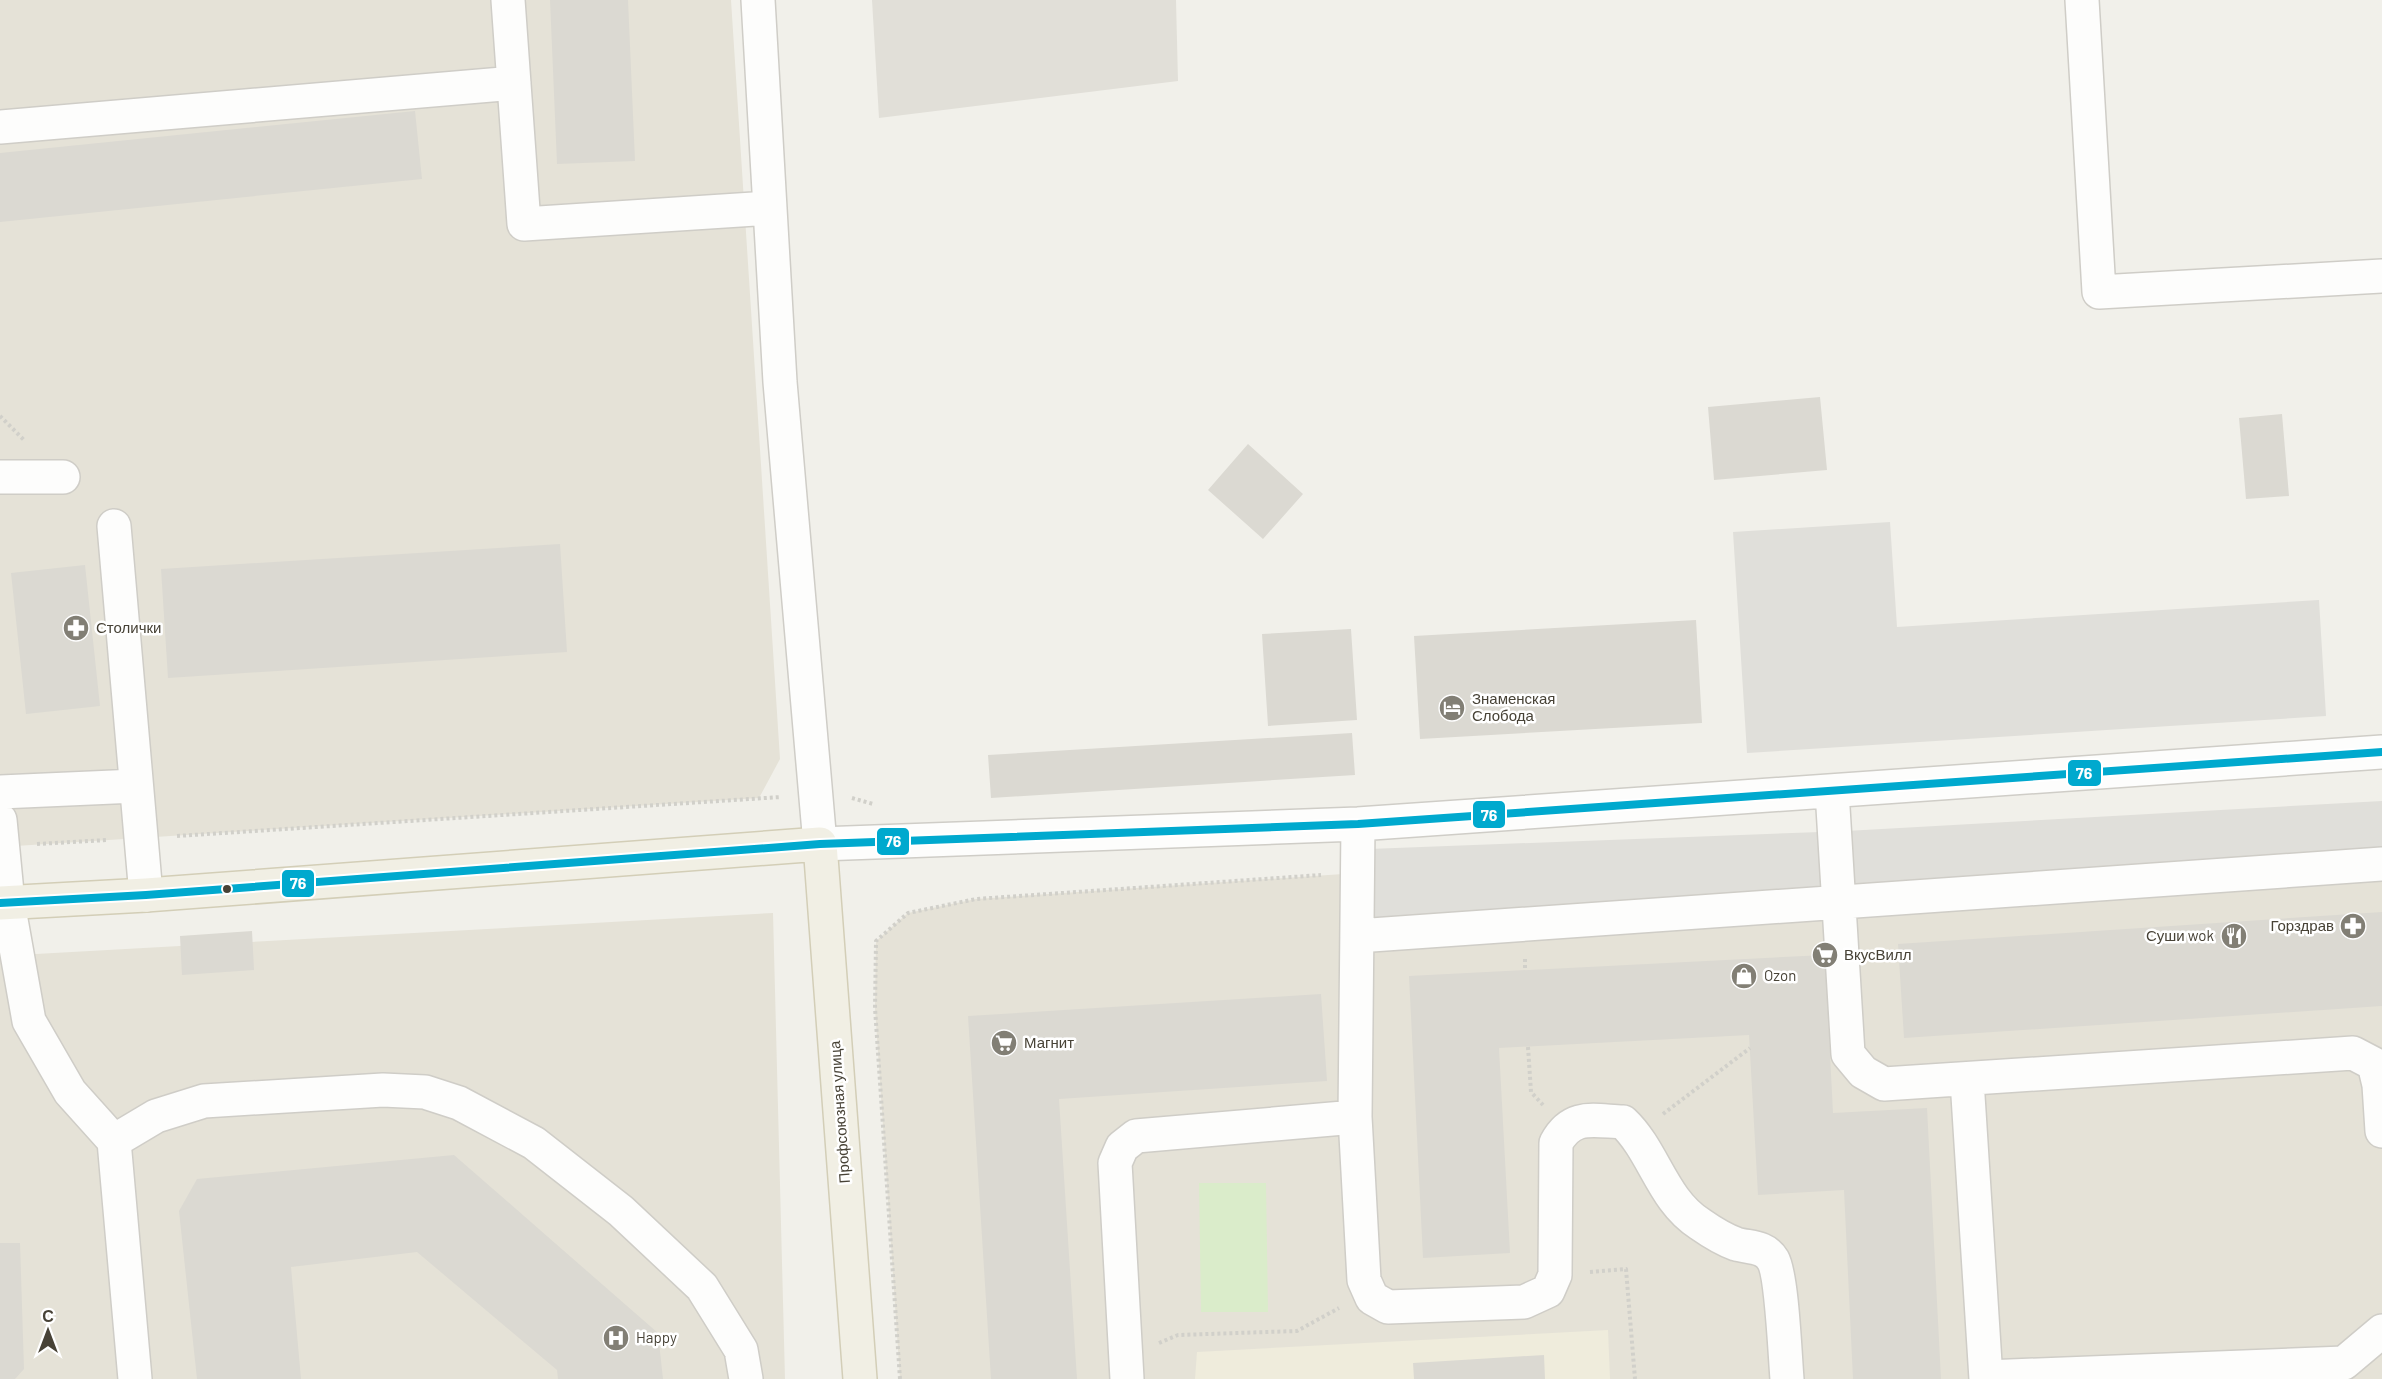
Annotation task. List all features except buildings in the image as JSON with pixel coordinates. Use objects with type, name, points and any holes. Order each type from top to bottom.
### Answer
[{"type":"main road","points":[[4,903],[146,895],[820,844]]},
{"type":"main road","name":"Профсоюзная улица","points":[[820,844],[860,1379]]},
{"type":"street","points":[[508,0],[524,224],[770,208]]},
{"type":"street","points":[[758,0],[780,382],[820,844],[1358,824],[2382,752]]},
{"type":"street","points":[[2082,0],[2099,292],[2382,276]]},
{"type":"street","points":[[0,127],[514,83]]},
{"type":"street","points":[[0,477],[63,477]]},
{"type":"street","points":[[114,526],[146,895]]},
{"type":"street","points":[[0,792],[136,786]]},
{"type":"street","points":[[1832,791],[1848,1054],[1863,1072],[1884,1084],[2353,1053],[2374,1064],[2379,1085],[2382,1131]]},
{"type":"street","points":[[1358,824],[1355,1116],[1364,1280],[1372,1299],[1388,1307],[1524,1302],[1548,1291],[1555,1275],[1556,1143],[1564,1128],[1580,1121],[1623,1122],[1636,1135],[1665,1188],[1698,1223],[1736,1244],[1760,1248],[1773,1260],[1777,1277],[1787,1379]]},
{"type":"street","points":[[1,833],[4,903],[29,1021],[70,1092],[114,1141],[135,1379]]},
{"type":"street","points":[[1357,936],[2382,864]]},
{"type":"street","points":[[1966,1080],[1986,1378],[2345,1371],[2382,1332]]},
{"type":"street","points":[[114,1141],[156,1116],[204,1101],[383,1090],[425,1092],[459,1103],[534,1143],[621,1211],[702,1287],[741,1350],[746,1379]]},
{"type":"street","points":[[1126,1367],[1115,1163],[1122,1147],[1136,1136],[1355,1116]]},
{"type":"path","points":[[847,796],[879,806]]},
{"type":"path","points":[[1,833],[140,838],[784,797]]},
{"type":"path","points":[[900,1379],[875,1008],[876,941],[908,913],[976,899],[1357,872]]},
{"type":"path","points":[[1528,1047],[1531,1092],[1564,1128]]},
{"type":"path","points":[[1636,1135],[1750,1048]]},
{"type":"path","points":[[1555,1275],[1626,1269],[1635,1379]]},
{"type":"path","points":[[1126,1367],[1178,1335],[1297,1331],[1369,1292]]},
{"type":"shaded area","points":[[0,0],[731,0],[780,759],[759,798],[0,847]]},
{"type":"shaded area","points":[[872,0],[1176,0],[1178,81],[879,118]]},
{"type":"shaded area","points":[[1890,522],[1897,627],[2319,600],[2326,716],[1747,753],[1733,532]]},
{"type":"shaded area","points":[[2382,801],[2382,850],[1850,886],[1846,831]]},
{"type":"shaded area","points":[[2382,803],[2382,1379],[900,1379],[875,1008],[876,941],[908,913],[976,899]]},
{"type":"shaded area","points":[[1820,832],[1823,889],[1372,918],[1369,849]]},
{"type":"shaded area","points":[[773,913],[785,1379],[0,1379],[0,956]]},
{"type":"shaded area","points":[[1608,1330],[1610,1379],[1195,1379],[1197,1352]]},
{"type":"green space","points":[[1199,1183],[1266,1183],[1268,1312],[1201,1312]]},
{"type":"transit line","name":"76","points":[[0,903],[146,895],[820,844],[1358,824],[2382,752]]},
{"type":"place","name":"Столички","points":[[76,628]]},
{"type":"place","name":"Знаменская Слобода","points":[[1452,708]]},
{"type":"place","name":"Горздрав","points":[[2353,926]]},
{"type":"place","name":"Суши wok","points":[[2234,936]]},
{"type":"place","name":"ВкусВилл","points":[[1825,955]]},
{"type":"place","name":"Ozon","points":[[1744,976]]},
{"type":"place","name":"Магнит","points":[[1004,1043]]},
{"type":"place","name":"Happy","points":[[616,1338]]}]
